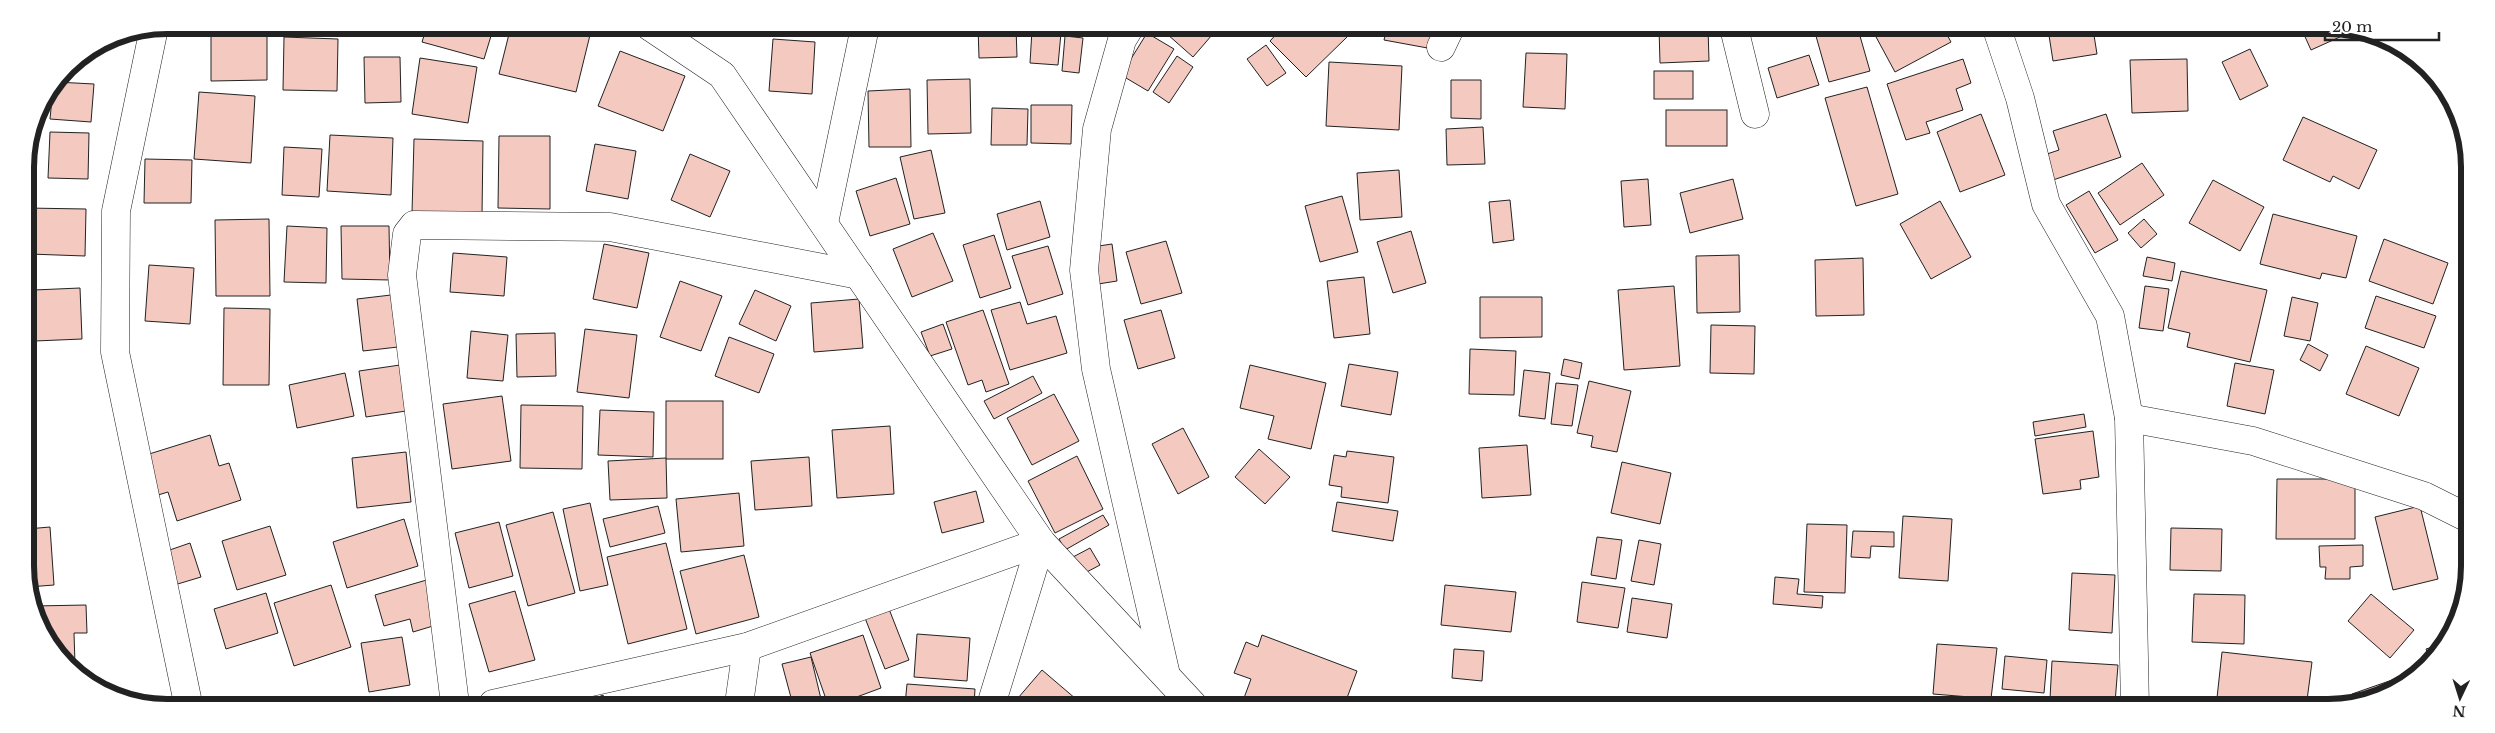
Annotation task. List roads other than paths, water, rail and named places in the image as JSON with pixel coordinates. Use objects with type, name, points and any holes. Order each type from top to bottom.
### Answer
[{"type":"street","points":[[661,34],[722,75],[1041,542],[1187,699]]},
{"type":"street","points":[[824,223],[863,34]]},
{"type":"street","points":[[1126,34],[1122,40],[1097,129],[1084,270],[1096,369],[1167,677]]},
{"type":"street","points":[[1735,34],[1755,114]]},
{"type":"street","points":[[1999,34],[2020,98],[2046,204],[2110,316],[2129,418],[2135,699]]},
{"type":"street","points":[[153,35],[116,211],[115,352],[187,699]]},
{"type":"street","points":[[454,699],[402,276],[407,234],[414,225],[610,227],[859,275]]},
{"type":"street","points":[[2129,418],[2253,441],[2424,496],[2461,514]]},
{"type":"street","points":[[515,699],[747,647],[1041,542]]},
{"type":"street","points":[[993,699],[1041,542]]},
{"type":"street","points":[[740,699],[747,647]]}]
